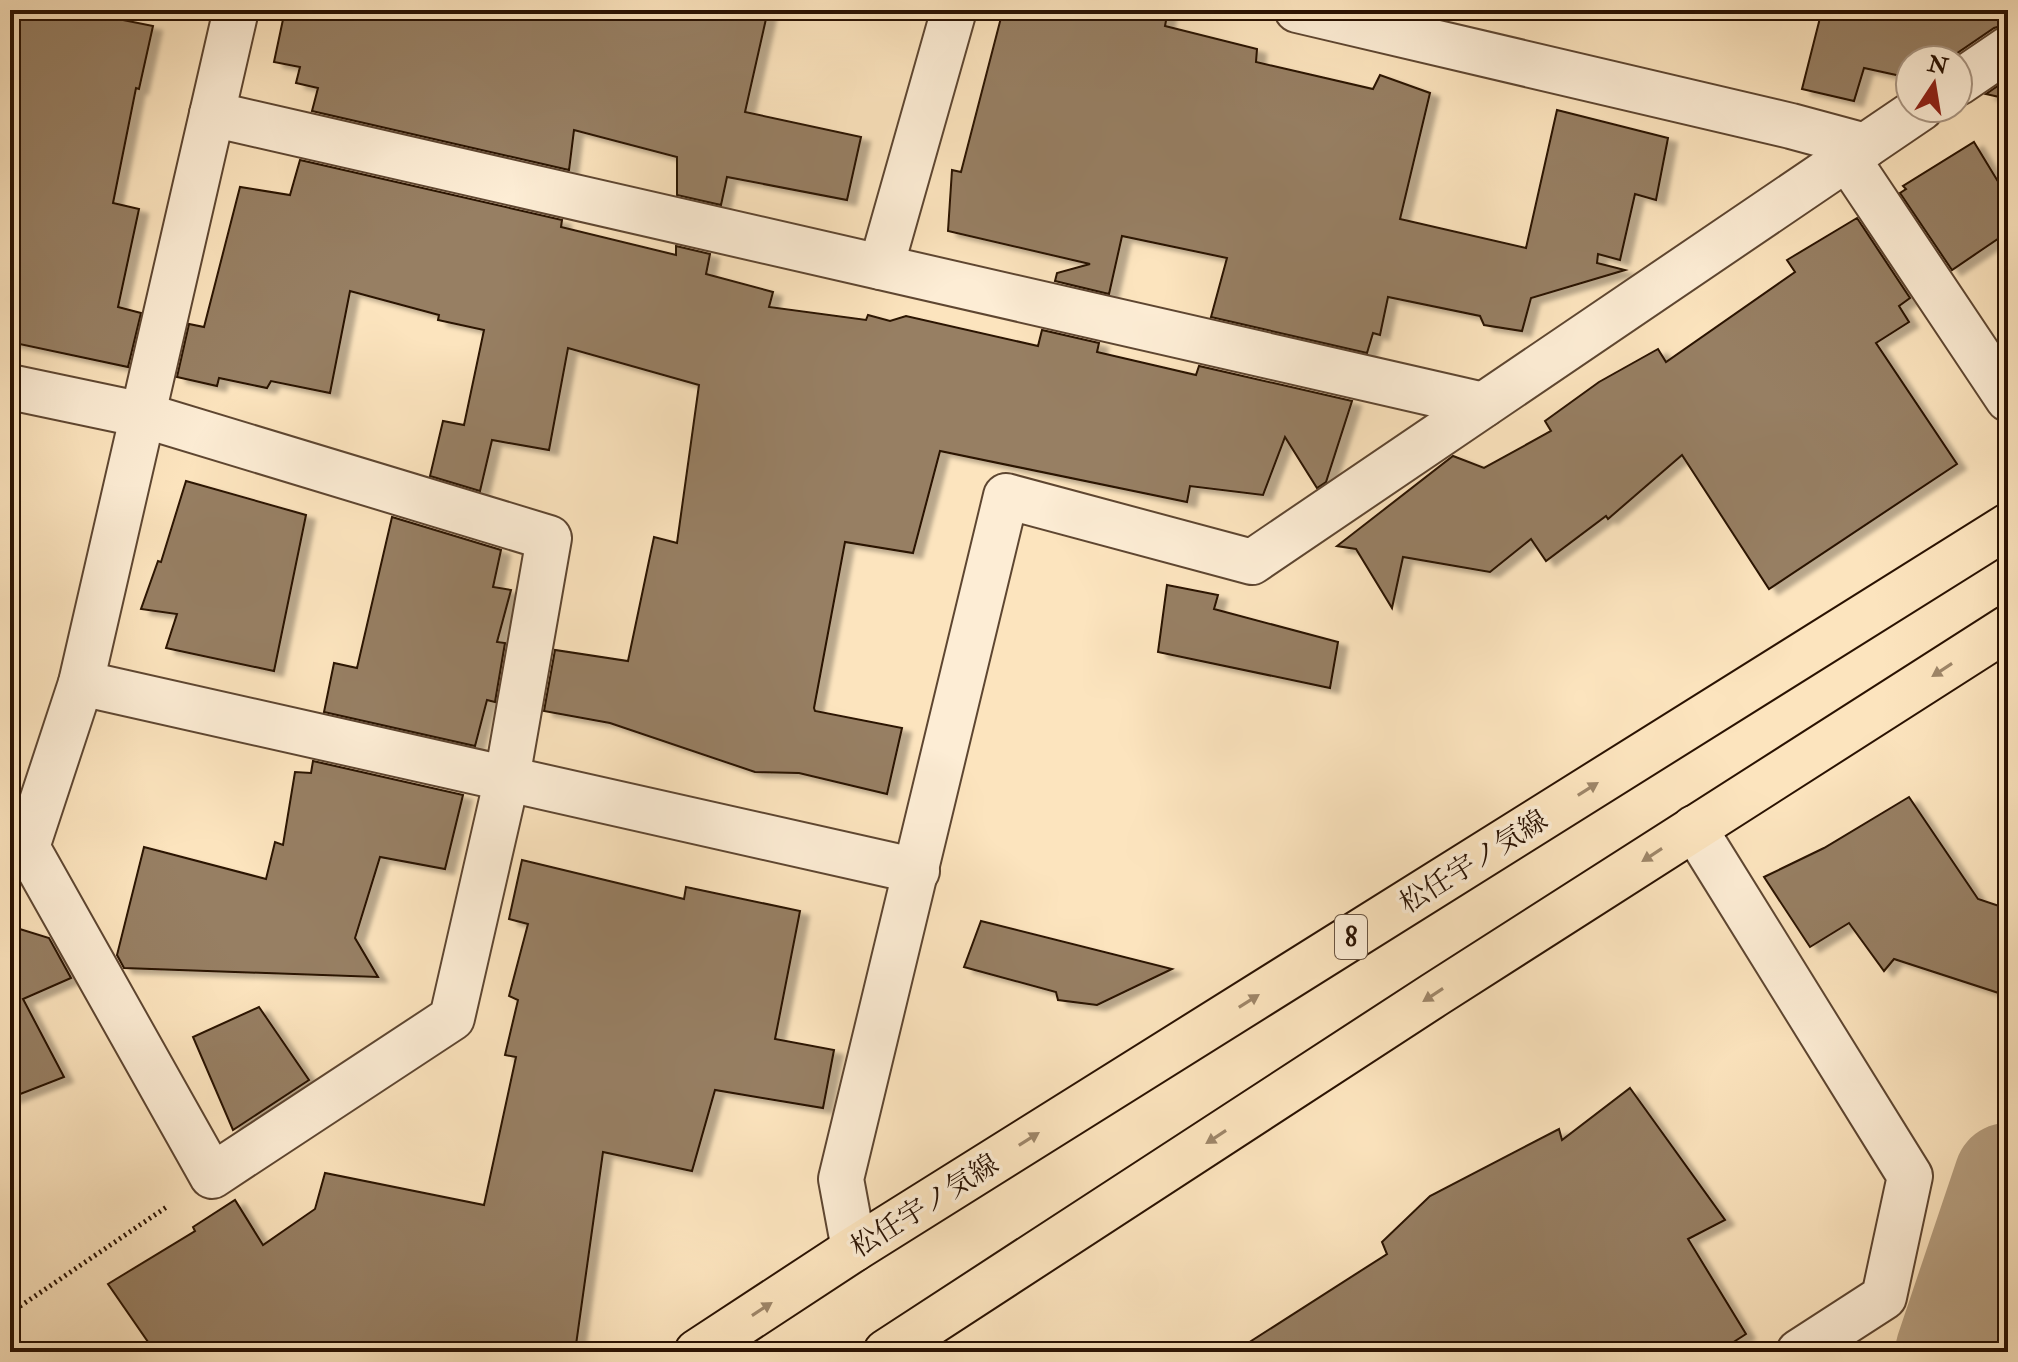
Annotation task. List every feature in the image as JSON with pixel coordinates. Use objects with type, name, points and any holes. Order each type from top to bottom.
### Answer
[{"type":"main road","name":"松任宇ノ気線","points":[[697,1352],[854,1249],[2008,526]]},
{"type":"main road","points":[[886,1352],[2008,628]]},
{"type":"street","points":[[10,387],[143,415],[549,538],[507,778],[452,1018],[212,1176],[18,852],[81,683],[143,415],[236,10]]},
{"type":"street","points":[[881,267],[954,10]]},
{"type":"street","points":[[1297,10],[1760,119],[1856,152],[2008,399]]},
{"type":"street","points":[[1974,72],[2008,49]]},
{"type":"street","points":[[212,114],[1483,405]]},
{"type":"street","points":[[854,1249],[841,1179],[1006,496],[1252,562],[1897,124]]},
{"type":"street","points":[[81,683],[917,871]]},
{"type":"street","points":[[1694,828],[1910,1176],[1884,1297],[1799,1352]]},
{"type":"path","points":[[10,1313],[212,1176]]},
{"type":"building","points":[[10,10],[73,10],[153,26],[139,89],[136,88],[113,203],[139,209],[118,307],[141,313],[128,367],[10,342]]},
{"type":"building","points":[[285,10],[768,10],[745,112],[861,137],[847,200],[727,177],[721,205],[677,195],[677,157],[574,130],[569,170],[312,111],[318,88],[296,83],[300,67],[274,62]]},
{"type":"building","points":[[1003,10],[1168,10],[1165,26],[1257,49],[1256,62],[1373,89],[1380,75],[1430,93],[1400,219],[1526,248],[1557,110],[1668,138],[1656,200],[1635,194],[1620,260],[1598,254],[1597,263],[1625,270],[1531,298],[1522,331],[1484,325],[1480,316],[1388,297],[1380,335],[1373,333],[1367,353],[1211,317],[1227,258],[1122,236],[1109,294],[1055,281],[1057,273],[1090,264],[948,231],[952,170],[961,172]]},
{"type":"building","points":[[1822,10],[2008,10],[2008,24],[1994,28],[1970,44],[1894,44],[1894,75],[1864,68],[1854,101],[1802,89]]},
{"type":"building","points":[[2008,79],[2008,99],[1986,94]]},
{"type":"building","points":[[1974,142],[2008,198],[2008,232],[1952,270],[1900,193],[1906,189],[1903,186]]},
{"type":"building","points":[[300,160],[562,220],[561,227],[676,255],[676,246],[710,254],[706,274],[773,292],[769,307],[866,320],[868,315],[890,321],[906,316],[1038,346],[1042,330],[1099,343],[1097,352],[1196,375],[1199,366],[1352,401],[1326,482],[1317,488],[1285,437],[1263,495],[1190,486],[1187,502],[940,451],[913,553],[845,542],[814,708],[815,711],[902,728],[887,794],[799,773],[755,772],[610,723],[544,711],[555,650],[628,661],[654,537],[677,543],[699,385],[568,348],[549,450],[492,440],[480,491],[430,476],[443,421],[464,425],[484,330],[438,320],[439,315],[350,291],[330,393],[271,381],[267,388],[219,378],[217,386],[177,377],[189,324],[204,327],[240,187],[290,195]]},
{"type":"building","points":[[1857,218],[1910,298],[1899,306],[1909,322],[1876,343],[1957,464],[1769,589],[1682,455],[1608,519],[1606,516],[1546,561],[1531,539],[1490,572],[1403,557],[1392,608],[1356,549],[1337,546],[1453,456],[1484,468],[1551,431],[1545,421],[1599,382],[1658,349],[1666,362],[1795,272],[1787,260]]},
{"type":"building","points":[[186,481],[306,515],[274,671],[166,648],[177,614],[141,609],[158,561],[161,562]]},
{"type":"building","points":[[392,517],[501,550],[493,587],[511,590],[497,642],[505,643],[495,702],[487,700],[475,746],[324,712],[334,663],[357,668]]},
{"type":"building","points":[[1167,585],[1218,595],[1214,609],[1338,642],[1330,688],[1158,652]]},
{"type":"building","points":[[313,761],[463,795],[445,869],[380,857],[355,938],[378,977],[124,968],[117,955],[144,847],[266,879],[275,842],[283,845],[295,772],[311,773]]},
{"type":"building","points":[[1909,797],[1978,899],[2008,909],[2008,996],[1894,959],[1884,971],[1849,923],[1810,947],[1764,877],[1824,848]]},
{"type":"building","points":[[522,860],[684,899],[686,887],[800,911],[775,1039],[834,1050],[823,1108],[715,1090],[692,1171],[603,1152],[575,1352],[155,1352],[108,1284],[195,1231],[193,1227],[235,1200],[263,1245],[315,1209],[325,1173],[484,1205],[516,1057],[505,1055],[518,1000],[509,996],[528,924],[509,919]]},
{"type":"building","points":[[981,921],[1172,969],[1097,1005],[1058,1000],[1056,992],[964,967]]},
{"type":"building","points":[[10,926],[49,938],[71,978],[23,999],[64,1077],[10,1098]]},
{"type":"building","points":[[259,1007],[309,1080],[233,1130],[193,1037]]},
{"type":"building","points":[[1630,1088],[1725,1220],[1688,1239],[1746,1334],[1718,1352],[1234,1352],[1387,1254],[1382,1242],[1430,1196],[1559,1129],[1562,1140]]},
{"type":"waterway","points":[[1949,1352],[2008,1177]]}]
